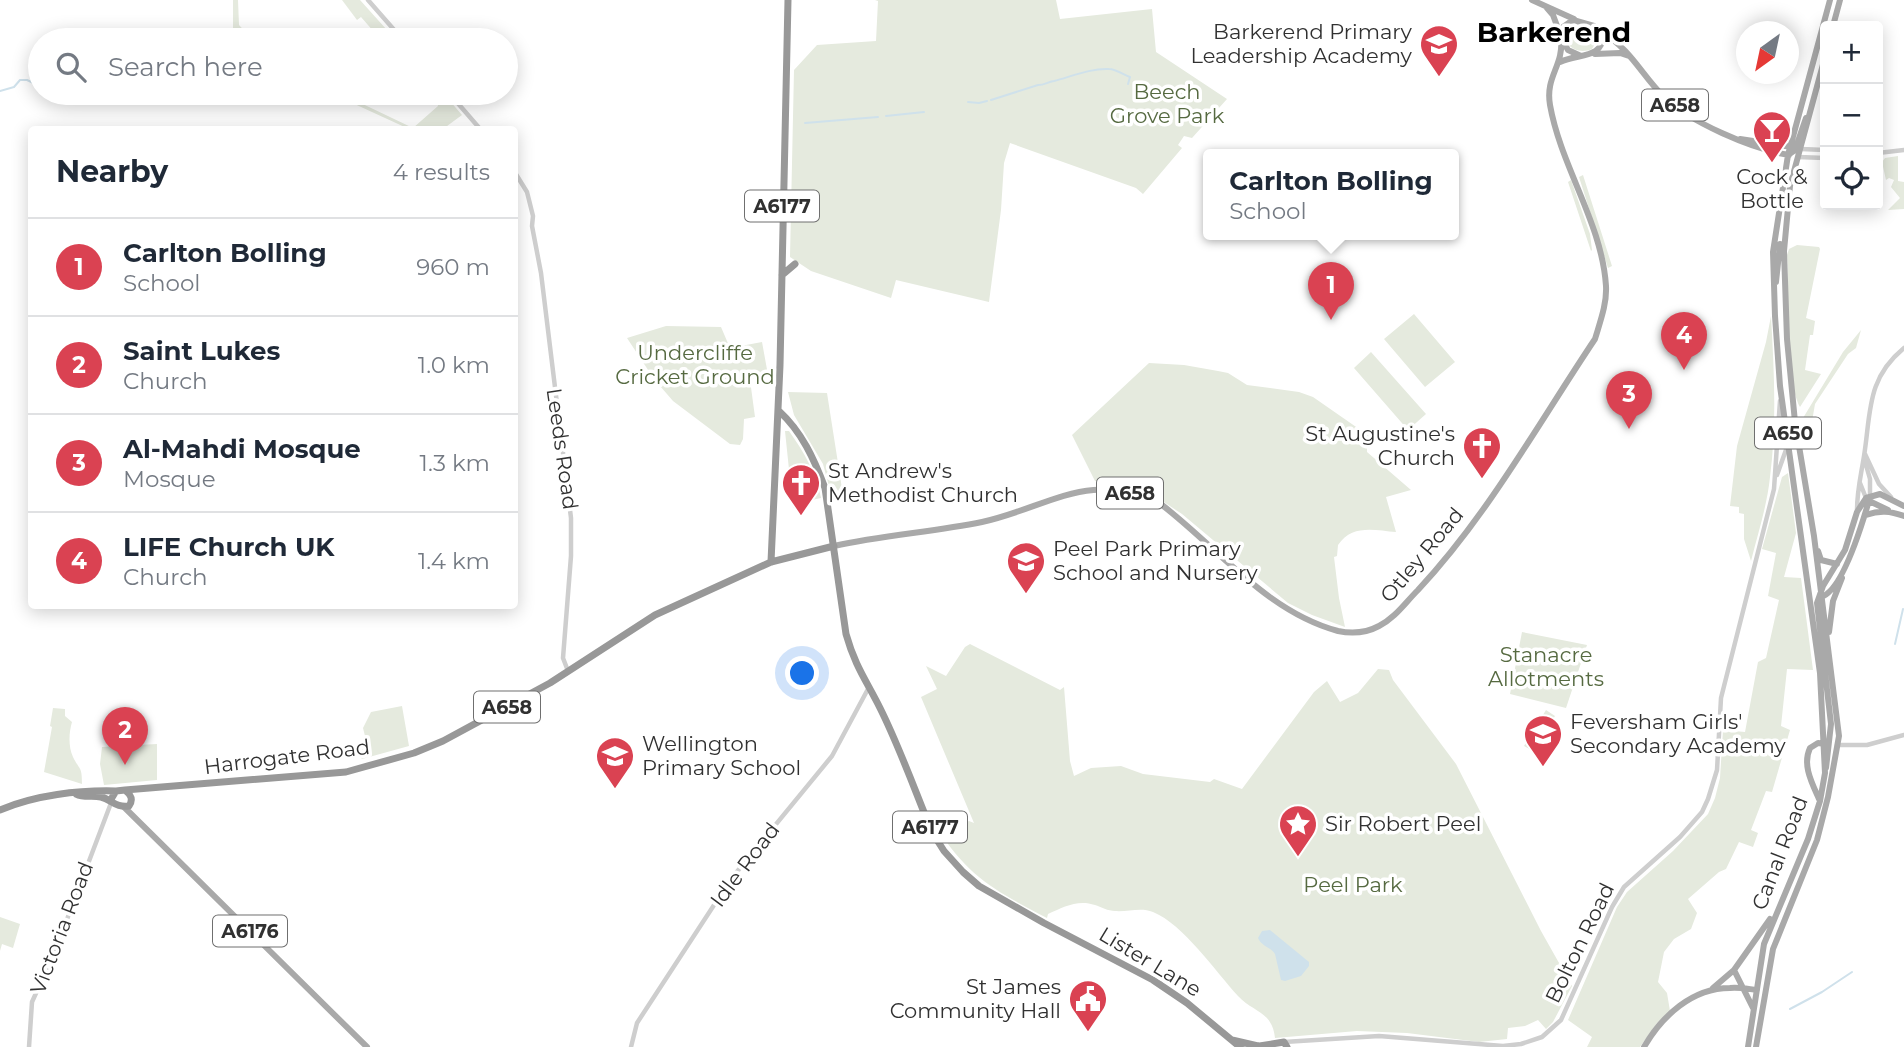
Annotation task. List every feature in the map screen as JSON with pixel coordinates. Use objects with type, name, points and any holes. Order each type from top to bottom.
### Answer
[{"type":"highway","name":"A6177","points":[[788,0],[779,411],[804,441],[825,488],[846,635],[853,658],[868,689]]},
{"type":"highway","points":[[781,276],[794,264]]},
{"type":"highway","points":[[771,562],[779,411]]},
{"type":"highway","name":"Harrogate Road","points":[[155,789],[334,773],[377,764],[443,741],[569,672],[655,615],[771,562],[834,546]]},
{"type":"highway","name":"Lister Lane","points":[[868,689],[883,716],[932,832],[944,851],[963,872],[979,886],[1044,923],[1153,980],[1186,1003],[1230,1042],[1240,1047]]},
{"type":"highway","name":"A658","points":[[0,810],[43,797],[155,789]]},
{"type":"highway","name":"A658","points":[[75,794],[99,796],[123,805],[141,793],[155,789]]},
{"type":"highway","points":[[121,790],[123,805]]},
{"type":"highway","points":[[121,790],[131,796],[123,805]]},
{"type":"highway","name":"Lister Lane","points":[[1230,1042],[1262,1046]]},
{"type":"highway","name":"Bolton Road","points":[[1262,1046],[1285,1045]]},
{"type":"main road","points":[[1532,0],[1594,26],[1604,34],[1601,46],[1591,54]]},
{"type":"main road","name":"A650","points":[[1826,744],[1831,724],[1817,614],[1820,595],[1814,536],[1795,422],[1787,339],[1784,240],[1787,201],[1797,157],[1795,148],[1830,0]]},
{"type":"main road","points":[[1834,21],[1840,0]]},
{"type":"main road","points":[[1544,5],[1552,15],[1568,50],[1581,56]]},
{"type":"main road","points":[[1561,36],[1569,21],[1579,21]]},
{"type":"main road","name":"A658","points":[[1604,34],[1625,50],[1665,98],[1685,112],[1733,138],[1765,151],[1797,157]]},
{"type":"main road","name":"A658","points":[[1560,62],[1561,36]]},
{"type":"main road","points":[[1560,62],[1591,54],[1620,53],[1631,57]]},
{"type":"main road","name":"Otley Road","points":[[834,546],[869,538],[985,521],[1076,493],[1093,490],[1126,492],[1142,495],[1162,505],[1248,579],[1288,608],[1339,631],[1352,633],[1367,632],[1393,618],[1443,565],[1491,499],[1595,339],[1606,289],[1597,244],[1551,108],[1548,88],[1560,62]]},
{"type":"main road","name":"A650","points":[[1820,78],[1795,148],[1787,155],[1774,233],[1774,289],[1780,386],[1820,673],[1826,744]]},
{"type":"main road","name":"A658","points":[[1733,138],[1795,148]]},
{"type":"main road","points":[[1774,289],[1779,273],[1780,244],[1784,240]]},
{"type":"main road","points":[[1789,442],[1795,422]]},
{"type":"main road","points":[[1807,587],[1820,595],[1852,531],[1857,512],[1868,499],[1880,494],[1904,506]]},
{"type":"main road","points":[[1868,499],[1904,516]]},
{"type":"main road","name":"Canal Road","points":[[1828,647],[1833,601],[1866,515],[1868,499]]},
{"type":"main road","points":[[1866,515],[1877,511],[1893,512]]},
{"type":"main road","points":[[1814,536],[1821,560],[1837,564]]},
{"type":"main road","name":"Canal Road","points":[[1756,1047],[1772,954],[1795,890],[1817,840],[1838,745],[1837,712],[1820,595],[1831,592],[1849,557]]},
{"type":"main road","points":[[1820,801],[1811,780],[1807,760],[1810,748],[1826,744],[1838,745]]},
{"type":"main road","name":"Canal Road","points":[[1748,1047],[1763,951],[1778,907],[1808,839],[1820,801],[1826,744]]},
{"type":"main road","name":"A6176","points":[[123,805],[368,1047]]},
{"type":"main road","points":[[1644,1047],[1653,1032],[1682,1002],[1711,990],[1734,970],[1778,907]]},
{"type":"main road","points":[[1746,954],[1755,950],[1772,954]]},
{"type":"main road","points":[[1734,970],[1754,1009]]},
{"type":"main road","points":[[1711,990],[1766,989]]},
{"type":"street","points":[[368,0],[392,28]]},
{"type":"street","points":[[459,105],[478,126]]},
{"type":"street","points":[[1795,148],[1820,150]]},
{"type":"street","points":[[1883,152],[1904,150]]},
{"type":"street","points":[[1797,157],[1820,158]]},
{"type":"street","name":"Leeds Road","points":[[518,177],[527,192],[533,216],[532,226],[541,272],[572,518],[563,658],[569,672]]},
{"type":"street","points":[[1857,512],[1867,424],[1876,382],[1904,348]]},
{"type":"street","name":"Bolton Road","points":[[1775,479],[1780,386]]},
{"type":"street","name":"Bolton Road","points":[[1285,1045],[1379,1036],[1503,1046],[1542,1037],[1561,1020],[1612,907],[1624,887],[1680,837],[1702,812],[1709,799],[1717,770],[1723,688],[1775,479],[1789,442]]},
{"type":"street","points":[[1864,455],[1879,484],[1892,499]]},
{"type":"street","points":[[1864,455],[1870,479],[1868,499]]},
{"type":"street","points":[[1859,481],[1868,499]]},
{"type":"street","name":"Idle Road","points":[[631,1047],[637,1023],[731,879],[824,766],[845,734],[868,689]]},
{"type":"street","points":[[1838,745],[1867,745],[1904,735]]},
{"type":"street","name":"Victoria Road","points":[[29,1047],[32,1002],[55,951],[108,812],[123,805]]},
{"type":"green space","points":[[233,0],[238,0],[239,25],[242,28],[233,28]]},
{"type":"green space","points":[[342,0],[360,0],[385,28],[371,28],[361,17],[357,20]]},
{"type":"green space","name":"Beech Grove Park","points":[[875,0],[1056,0],[1060,19],[1152,9],[1156,52],[1227,99],[1192,138],[1184,136],[1178,145],[1182,148],[1143,194],[1136,188],[1010,143],[1004,163],[989,302],[896,280],[891,298],[811,271],[790,257],[794,70],[817,45],[876,41],[878,1]]},
{"type":"green space","points":[[1573,24],[1593,31],[1597,40],[1592,49],[1582,51],[1569,45],[1565,31]]},
{"type":"green space","points":[[357,105],[365,105],[409,126],[402,126]]},
{"type":"green space","points":[[438,105],[453,105],[462,115],[447,126],[415,126]]},
{"type":"green space","points":[[1898,156],[1898,181],[1904,182],[1904,209],[1888,210],[1900,198],[1891,187],[1894,180],[1886,180],[1883,166],[1885,158]]},
{"type":"green space","points":[[1583,175],[1612,266],[1608,268],[1579,177]]},
{"type":"green space","points":[[1571,180],[1590,234],[1591,251],[1568,182]]},
{"type":"green space","points":[[1797,245],[1820,249],[1806,318],[1815,321],[1805,370],[1821,374],[1800,407],[1795,393],[1790,356],[1787,255],[1789,249]]},
{"type":"green space","points":[[1414,314],[1455,362],[1425,387],[1384,339]]},
{"type":"green space","points":[[1771,316],[1774,437],[1767,498],[1751,561],[1744,539],[1744,514],[1739,513],[1739,507],[1730,506],[1737,446]]},
{"type":"green space","name":"Undercliffe Cricket Ground","points":[[666,326],[721,327],[730,348],[762,342],[768,375],[750,380],[755,417],[744,419],[740,445],[730,444],[673,401],[654,379],[627,338]]},
{"type":"green space","points":[[1861,330],[1856,348],[1848,354],[1815,404],[1809,439],[1805,444],[1800,423],[1843,352]]},
{"type":"green space","points":[[1371,352],[1426,414],[1408,430],[1354,368]]},
{"type":"green space","points":[[1149,363],[1184,365],[1228,373],[1247,385],[1299,392],[1313,397],[1372,438],[1367,452],[1411,490],[1386,497],[1396,532],[1357,531],[1338,545],[1337,556],[1334,557],[1345,627],[1288,603],[1182,514],[1147,491],[1095,481],[1072,435]]},
{"type":"green space","points":[[788,392],[827,393],[843,495],[832,497],[823,464],[794,415]]},
{"type":"green space","points":[[785,431],[789,431],[813,471],[821,498],[793,508]]},
{"type":"green space","points":[[1788,473],[1796,533],[1784,577],[1801,578],[1813,670],[1787,669],[1781,726],[1790,730],[1772,792],[1766,791],[1751,830],[1758,833],[1753,847],[1739,842],[1726,869],[1688,899],[1697,913],[1691,929],[1674,939],[1664,952],[1658,982],[1667,993],[1670,1011],[1657,1023],[1640,1047],[1587,1047],[1592,1037],[1568,1020],[1617,907],[1627,892],[1673,851],[1708,814],[1720,778],[1723,730],[1745,732],[1758,662],[1766,658],[1779,600],[1768,596],[1776,553],[1762,549],[1782,477]]},
{"type":"green space","name":"Stanacre Allotments","points":[[1522,632],[1587,645],[1566,708],[1510,694]]},
{"type":"green space","name":"Peel Park","points":[[970,644],[1060,690],[1064,687],[1070,761],[1074,776],[1091,768],[1121,766],[1143,774],[1210,782],[1214,779],[1242,789],[1314,692],[1327,681],[1340,702],[1358,693],[1378,669],[1389,670],[1393,680],[1456,764],[1572,986],[1553,1022],[1546,1029],[1538,1020],[1525,1026],[1508,1028],[1507,1039],[1479,1042],[1407,1033],[1357,1031],[1275,1038],[1266,1017],[1238,996],[1176,927],[1153,912],[1112,911],[1083,903],[1059,909],[1048,914],[1047,918],[998,891],[972,871],[937,828],[947,824],[953,829],[969,821],[974,823],[921,697],[937,689],[926,666],[946,676],[965,647]]},
{"type":"green space","points":[[402,706],[409,746],[362,759],[360,757],[366,740],[363,728],[371,712]]},
{"type":"green space","points":[[53,708],[65,709],[65,716],[72,722],[70,748],[81,771],[82,784],[44,772]]},
{"type":"green space","points":[[1546,710],[1555,716],[1533,751],[1524,746]]},
{"type":"green space","points":[[157,744],[157,780],[104,785],[100,764],[102,747]]},
{"type":"green space","points":[[0,917],[20,924],[13,948],[2,944],[0,951]]},
{"type":"shaded area","points":[[1270,930],[1309,962],[1301,976],[1281,980],[1275,954],[1258,938],[1262,931]]},
{"type":"waterway","points":[[991,100],[1102,69],[1114,70],[1130,77],[1128,84]]},
{"type":"waterway","points":[[0,91],[14,87],[20,80],[28,80]]},
{"type":"waterway","points":[[968,102],[987,101]]},
{"type":"waterway","points":[[886,116],[924,112]]},
{"type":"waterway","points":[[805,123],[878,117]]},
{"type":"waterway","points":[[1895,644],[1903,609]]},
{"type":"waterway","points":[[1790,1009],[1852,972]]},
{"type":"place","name":"Barkerend Primary Leadership Academy","points":[[1439,78]]},
{"type":"place","name":"Cock & Bottle","points":[[1772,164]]},
{"type":"place","name":"Carlton Bolling","points":[[1331,320]]},
{"type":"place","name":"LIFE Church UK","points":[[1684,370]]},
{"type":"place","name":"Al‐Mahdi Mosque","points":[[1629,429]]},
{"type":"place","name":"St Augustine's Church","points":[[1482,480]]},
{"type":"place","name":"St Andrew's Methodist Church","points":[[801,517]]},
{"type":"place","name":"Peel Park Primary School and Nursery","points":[[1026,595]]},
{"type":"place","name":"Saint Lukes","points":[[125,765]]},
{"type":"place","name":"Feversham Girls' Secondary Academy","points":[[1543,768]]},
{"type":"place","name":"Wellington Primary School","points":[[615,790]]},
{"type":"place","name":"Sir Robert Peel","points":[[1298,858]]},
{"type":"place","name":"St James Community Hall","points":[[1088,1033]]},
{"type":"district","name":"Barkerend","points":[[1554,32]]}]
